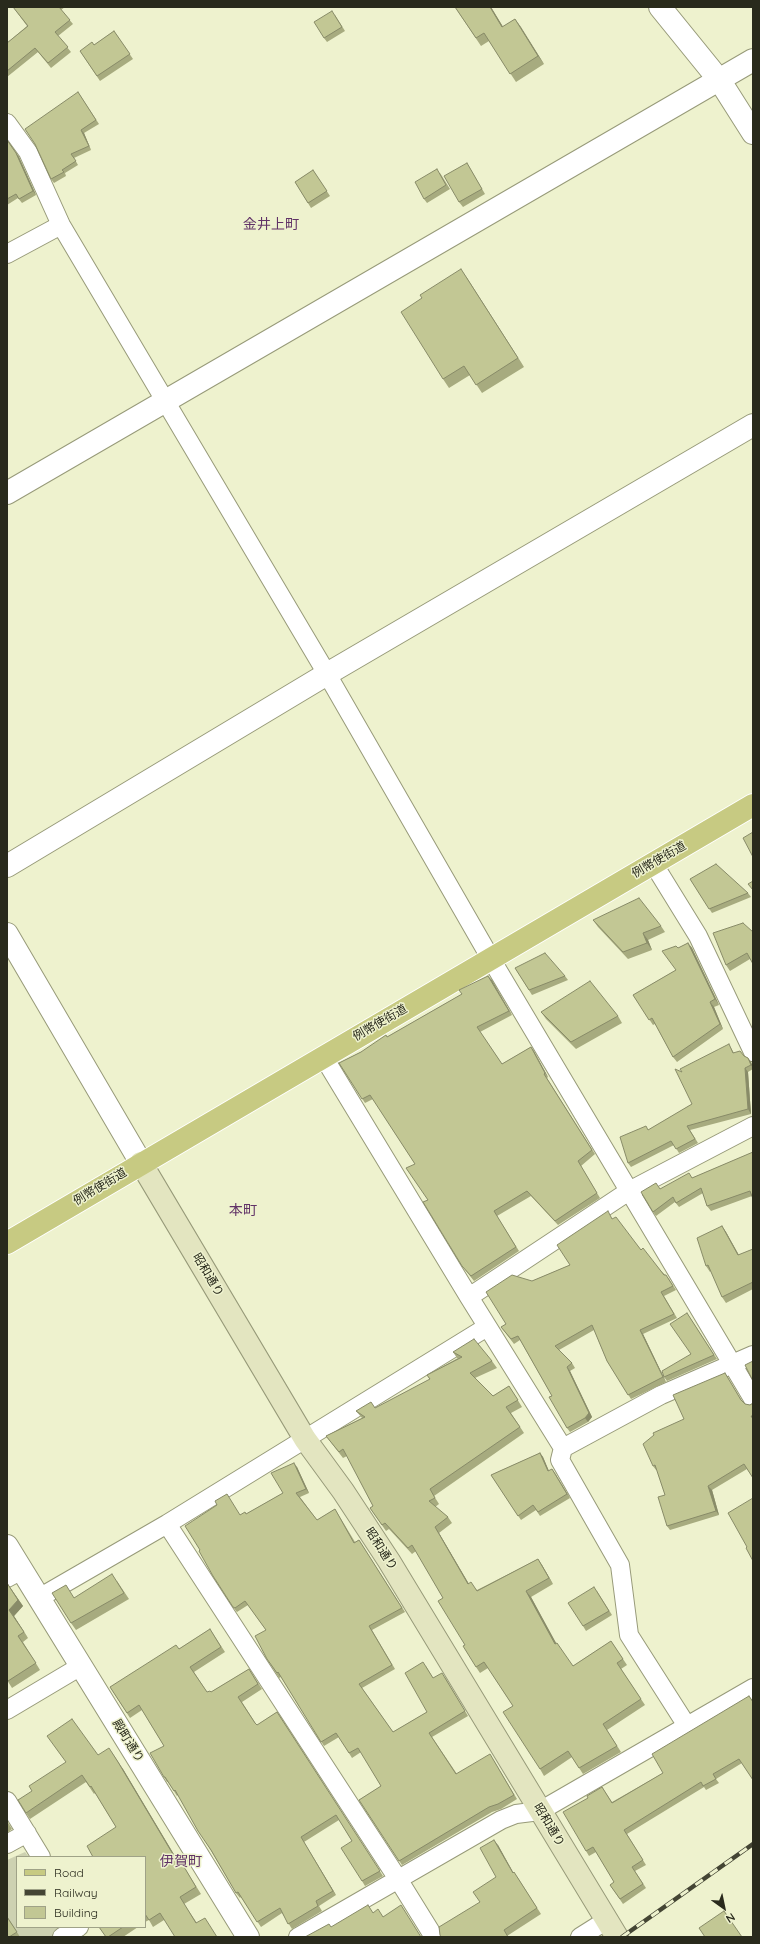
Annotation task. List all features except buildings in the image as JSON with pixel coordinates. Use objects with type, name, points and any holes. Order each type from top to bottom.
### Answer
[{"type":"main road","name":"例幣使街道","points":[[7,1243],[323,1056],[753,805]]},
{"type":"main road","name":"昭和通り","points":[[141,1163],[305,1439],[389,1560],[612,1928]]},
{"type":"street","points":[[660,7],[720,80],[753,133]]},
{"type":"street","points":[[7,493],[753,60]]},
{"type":"street","points":[[7,123],[28,152],[61,225],[327,674],[491,959],[753,1399]]},
{"type":"street","points":[[7,254],[61,225]]},
{"type":"street","points":[[7,866],[327,674],[753,425]]},
{"type":"street","points":[[653,863],[698,936],[753,1052]]},
{"type":"street","points":[[7,934],[141,1163]]},
{"type":"street","points":[[323,1056],[487,1327],[563,1448],[560,1460],[620,1565],[629,1635],[687,1726]]},
{"type":"street","points":[[469,1297],[629,1191],[753,1126]]},
{"type":"street","points":[[39,1598],[168,1524],[487,1327]]},
{"type":"street","points":[[563,1448],[660,1395],[753,1355]]},
{"type":"street","points":[[168,1524],[434,1937]]},
{"type":"street","name":"殿町通り","points":[[7,1546],[14,1574],[39,1598],[248,1937]]},
{"type":"street","points":[[7,1710],[81,1666]]},
{"type":"street","points":[[298,1937],[501,1820],[516,1814],[540,1811],[753,1688]]},
{"type":"street","points":[[7,1801],[40,1856]]},
{"type":"street","points":[[7,1844],[27,1833]]},
{"type":"street","points":[[62,1937],[77,1928]]},
{"type":"street","points":[[83,1928],[89,1937]]},
{"type":"street","points":[[580,1937],[612,1928]]},
{"type":"green space","points":[[25,1852],[28,1856],[16,1856]]},
{"type":"green space","points":[[16,1856],[16,1928],[71,1928],[56,1937],[7,1937],[7,1860]]},
{"type":"railway","points":[[622,1937],[753,1844]]},
{"type":"district","name":"金井上町","points":[[271,225]]},
{"type":"district","name":"本町","points":[[243,1211]]},
{"type":"district","name":"伊賀町","points":[[181,1862]]}]
